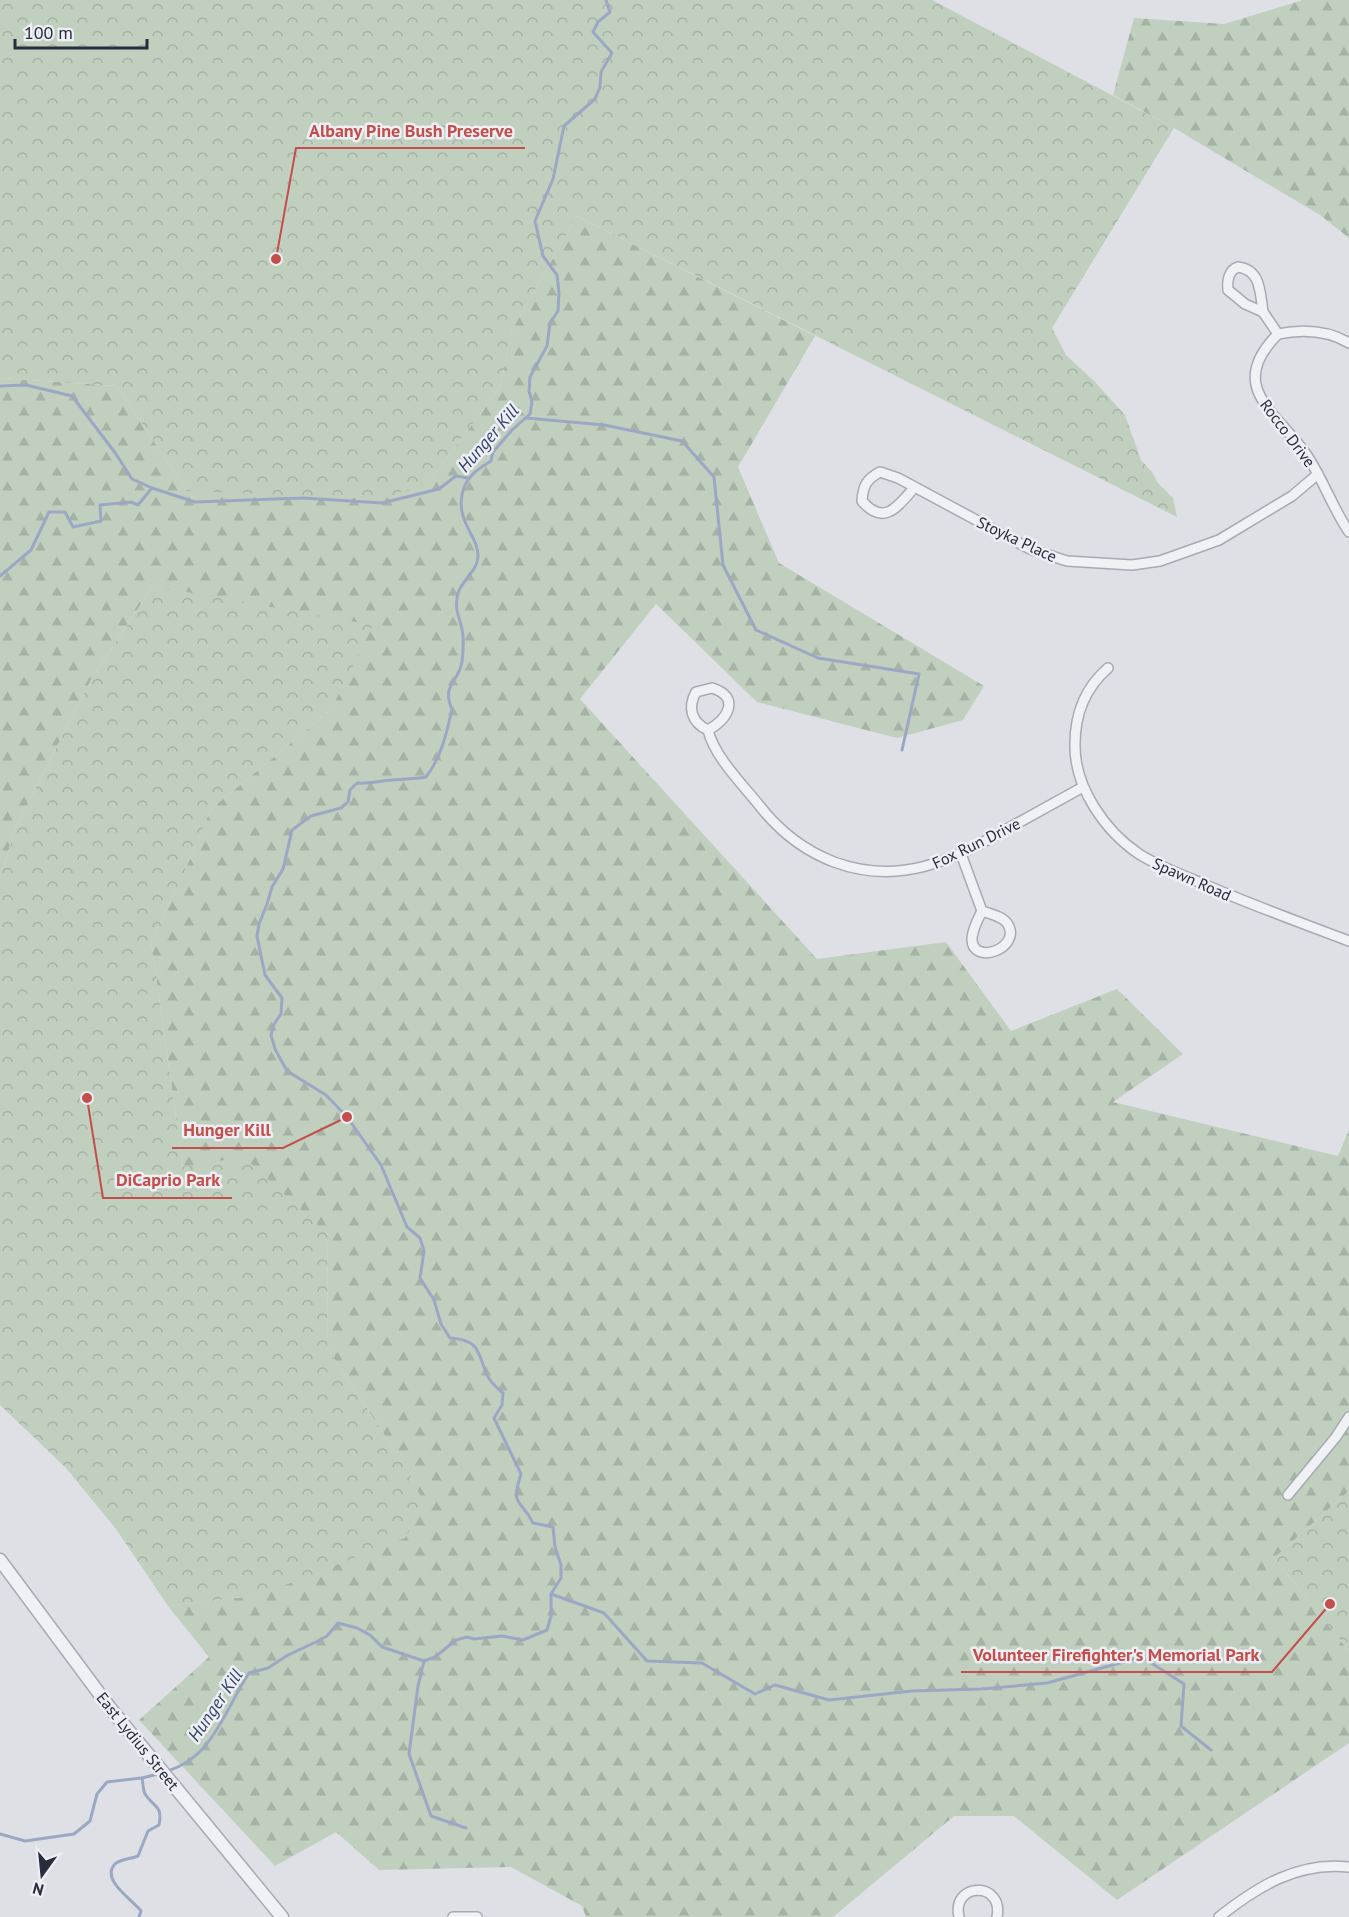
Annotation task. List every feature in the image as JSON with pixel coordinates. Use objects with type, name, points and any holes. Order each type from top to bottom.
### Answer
[{"type":"street","points":[[1263,312],[1245,304],[1228,290],[1227,283],[1233,269],[1248,268],[1253,272],[1260,288],[1263,312],[1278,334],[1296,330],[1318,332],[1338,336],[1349,343]]},
{"type":"street","name":"Rocco Drive","points":[[1278,334],[1268,344],[1259,361],[1255,379],[1260,398],[1305,453],[1349,532]]},
{"type":"street","name":"Stoyka Place","points":[[914,488],[894,510],[882,514],[871,512],[862,501],[863,488],[868,478],[880,471],[914,488],[1030,549],[1067,561],[1132,565],[1160,561],[1219,540],[1292,496],[1318,474]]},
{"type":"street","name":"Spawn Road","points":[[1108,668],[1085,696],[1077,717],[1075,752],[1083,787],[1095,808],[1125,843],[1156,864],[1251,905],[1349,940]]},
{"type":"street","name":"Fox Run Drive","points":[[708,730],[719,724],[729,709],[725,694],[712,688],[700,689],[691,703],[697,723],[708,730],[716,751],[780,830],[824,858],[851,868],[869,871],[904,871],[923,868],[961,854],[1083,787]]},
{"type":"street","points":[[961,854],[982,911],[972,940],[975,947],[984,952],[998,951],[1006,943],[1009,928],[1000,918],[982,911]]},
{"type":"street","points":[[1288,1495],[1336,1437],[1349,1417]]},
{"type":"street","name":"East Lydius Street","points":[[0,1560],[110,1708],[282,1917]]},
{"type":"street","points":[[1219,1917],[1260,1887],[1288,1874],[1314,1867],[1349,1867]]},
{"type":"street","points":[[959,1917],[960,1901],[964,1895],[976,1890],[984,1891],[995,1899],[998,1905],[997,1917]]},
{"type":"street","points":[[453,1917],[477,1917]]},
{"type":"green space","points":[[0,0],[932,0],[1174,128],[1052,328],[1066,355],[1125,415],[1141,460],[1158,483],[1173,498],[1177,517],[577,216],[512,330],[500,387],[429,482],[382,499],[187,491],[117,386],[0,378]]},
{"type":"green space","points":[[1303,0],[1349,0],[1349,238],[1320,215],[1174,128],[1113,95],[1134,18],[1224,24]]},
{"type":"green space","points":[[577,216],[815,336],[738,467],[779,563],[984,686],[963,720],[897,738],[757,702],[656,604],[580,699],[817,959],[946,942],[1011,1031],[1117,989],[1183,1054],[1113,1102],[1338,1156],[1349,1130],[1349,1491],[1274,1558],[1349,1651],[1349,1743],[1117,1900],[1014,1816],[954,1816],[833,1917],[586,1917],[582,1906],[511,1867],[379,1870],[336,1832],[275,1866],[139,1720],[209,1657],[168,1606],[260,1595],[424,1505],[407,1469],[327,1348],[328,1234],[183,1167],[151,941],[183,875],[211,809],[331,710],[153,586],[92,678],[16,827],[0,877],[0,378],[117,386],[187,491],[429,482],[500,387],[512,330]]},
{"type":"green space","points":[[153,586],[373,625],[331,710],[211,809],[183,875],[151,941],[183,1167],[244,1157],[328,1235],[327,1348],[407,1469],[425,1505],[405,1538],[260,1595],[168,1606],[116,1529],[66,1468],[0,1405],[0,877],[16,827],[92,678]]},
{"type":"green space","points":[[1349,1491],[1349,1651],[1274,1558]]},
{"type":"waterway","name":"Hunger Kill","points":[[167,1771],[183,1765],[207,1744],[249,1673],[268,1668],[288,1655],[327,1636],[338,1623],[357,1628],[370,1635],[382,1647],[424,1661],[435,1657],[456,1640],[467,1637],[474,1639],[502,1636],[523,1640],[547,1630],[551,1616],[551,1594],[561,1578],[561,1565],[555,1547],[553,1527],[533,1523],[518,1502],[517,1492],[521,1474],[494,1418],[502,1405],[503,1393],[488,1378],[476,1348],[467,1341],[450,1338],[441,1324],[434,1300],[420,1278],[424,1251],[420,1238],[407,1227],[381,1165],[347,1117],[326,1095],[287,1071],[275,1049],[271,1035],[274,1024],[281,1014],[282,998],[265,975],[257,936],[272,887],[283,869],[292,830],[311,816],[341,808],[348,802],[350,790],[357,783],[426,777],[436,762],[443,744],[452,709],[448,694],[460,669],[462,658],[463,633],[457,608],[458,593],[475,567],[478,557],[475,543],[465,522],[461,505],[462,495],[472,475],[491,461],[493,452],[530,414],[532,402],[529,391],[530,377],[547,346],[550,323],[558,311],[559,293],[557,275],[543,256],[535,221],[553,179],[564,126],[595,99],[600,87],[601,72],[612,53],[593,32],[598,22],[610,12],[606,0]]},
{"type":"waterway","points":[[0,386],[26,385],[72,396],[132,479],[152,488]]},
{"type":"waterway","points":[[526,418],[604,425],[682,441],[714,477],[723,565],[756,630],[818,658],[919,674],[902,750]]},
{"type":"waterway","points":[[0,576],[31,550],[49,512],[65,512],[73,527],[101,521],[100,505],[131,502],[138,505],[152,488],[195,502],[303,498],[382,503],[439,489],[456,476],[468,478]]},
{"type":"waterway","points":[[551,1594],[604,1613],[647,1661],[702,1663],[755,1694],[775,1685],[829,1700],[912,1691],[981,1689],[1047,1683],[1142,1657],[1184,1684],[1181,1726],[1211,1750]]},
{"type":"waterway","points":[[424,1661],[418,1686],[409,1754],[431,1816],[466,1828]]},
{"type":"waterway","name":"Hunger Kill","points":[[139,1917],[141,1911],[119,1889],[111,1870],[117,1862],[138,1856],[148,1831],[159,1825],[159,1810],[145,1794],[142,1778],[158,1774]]},
{"type":"waterway","points":[[0,1834],[25,1841],[74,1834],[90,1821],[97,1794],[107,1782],[141,1778]]},
{"type":"place","name":"Albany Pine Bush Preserve","points":[[276,259]]},
{"type":"place","name":"DiCaprio Park","points":[[87,1098]]},
{"type":"place","name":"Hunger Kill","points":[[347,1117]]},
{"type":"place","name":"Volunteer Firefighter's Memorial Park","points":[[1330,1604]]}]
